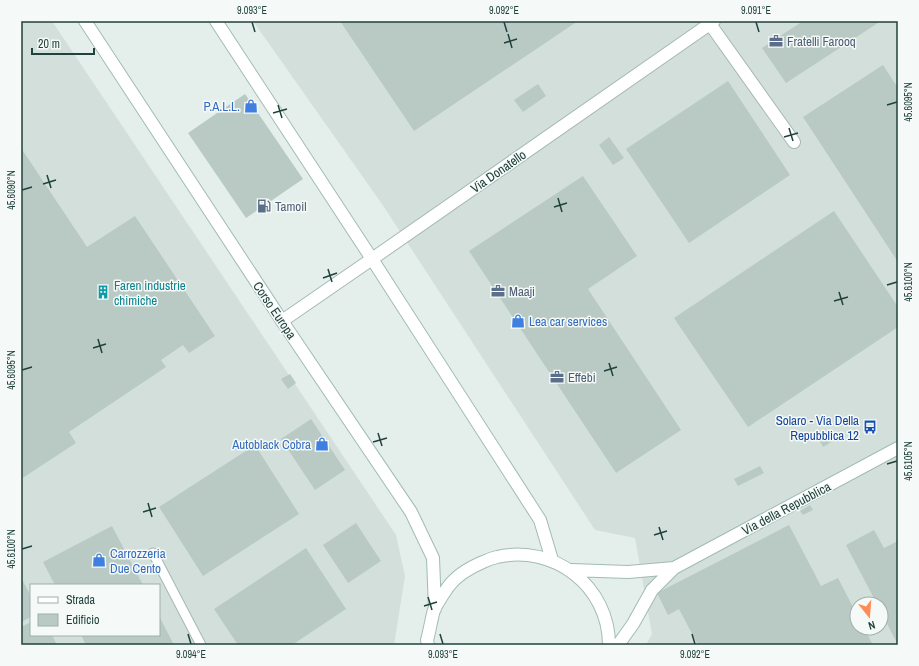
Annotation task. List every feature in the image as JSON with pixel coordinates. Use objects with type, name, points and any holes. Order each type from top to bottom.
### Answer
[{"type":"street","name":"Corso Europa","points":[[85,21],[282,321],[411,512],[433,558],[435,609]]},
{"type":"street","points":[[216,21],[372,259],[540,520],[552,560]]},
{"type":"street","name":"Via Donatello","points":[[282,321],[712,22]]},
{"type":"street","points":[[712,22],[794,142]]},
{"type":"street","name":"Via della Repubblica","points":[[618,645],[633,624],[652,590],[674,568],[898,448]]},
{"type":"street","points":[[428,645],[427,640],[435,609],[449,586],[471,567],[497,557],[525,554],[552,560],[571,570],[589,588],[602,609],[609,633],[609,645]]},
{"type":"street","name":"Via della Repubblica","points":[[571,570],[628,572],[674,568]]},
{"type":"lane","points":[[153,553],[201,645]]},
{"type":"shaded area","points":[[21,21],[52,21],[396,535],[405,576],[394,645],[21,645]]},
{"type":"shaded area","points":[[253,21],[898,21],[898,645],[646,645],[652,634],[635,538],[595,530],[382,204]]},
{"type":"building","points":[[340,21],[578,21],[414,131]]},
{"type":"building","points":[[803,21],[881,21],[786,83],[762,48]]},
{"type":"building","points":[[883,65],[898,88],[898,262],[803,117]]},
{"type":"building","points":[[728,81],[790,175],[689,243],[626,149]]},
{"type":"building","points":[[538,84],[546,96],[523,112],[514,100]]},
{"type":"building","points":[[245,94],[303,179],[246,218],[188,133]]},
{"type":"building","points":[[609,137],[624,158],[613,165],[599,145]]},
{"type":"building","name":"Faren industrie chimiche","points":[[21,148],[87,247],[135,216],[215,336],[189,353],[183,345],[161,360],[166,367],[69,432],[76,443],[21,479]]},
{"type":"building","points":[[583,176],[637,256],[588,289],[681,430],[616,473],[469,251]]},
{"type":"building","points":[[834,211],[898,307],[898,327],[748,427],[674,318]]},
{"type":"building","points":[[290,374],[296,383],[288,389],[281,379]]},
{"type":"building","points":[[311,419],[345,470],[315,490],[281,439]]},
{"type":"building","points":[[828,434],[833,441],[823,447],[819,439]]},
{"type":"building","points":[[255,445],[299,514],[203,576],[159,507]]},
{"type":"building","points":[[760,466],[764,473],[738,486],[734,479]]},
{"type":"building","points":[[810,505],[813,510],[803,515],[800,511]]},
{"type":"building","points":[[356,523],[381,561],[348,583],[323,545]]},
{"type":"building","points":[[789,525],[821,586],[838,578],[849,599],[849,636],[868,636],[873,645],[698,645],[679,609],[668,615],[657,593]]},
{"type":"building","points":[[112,526],[142,584],[54,584],[43,562]]},
{"type":"building","points":[[874,530],[884,548],[898,541],[898,645],[889,628],[889,596],[873,596],[846,545]]},
{"type":"building","points":[[306,548],[346,609],[292,645],[238,645],[214,609]]},
{"type":"building","points":[[21,578],[30,594],[30,618],[21,622]]},
{"type":"building","points":[[160,618],[174,645],[86,645],[82,636],[160,636]]},
{"type":"building","points":[[30,622],[30,636],[52,636],[57,645],[21,645],[21,627]]},
{"type":"place","name":"Fratelli Farooq","points":[[776,41]]},
{"type":"place","name":"P.A.L.L.","points":[[251,106]]},
{"type":"place","name":"Tamoil","points":[[264,206]]},
{"type":"place","name":"Maaji","points":[[498,291]]},
{"type":"place","name":"Faren industrie chimiche","points":[[103,292]]},
{"type":"place","name":"Lea car services","points":[[518,321]]},
{"type":"place","name":"Effebi","points":[[557,377]]},
{"type":"place","name":"Solaro - Via Della Repubblica 12","points":[[870,427]]},
{"type":"place","name":"Autoblack Cobra","points":[[322,444]]},
{"type":"place","name":"Carrozzeria Due Cento","points":[[99,560]]}]
